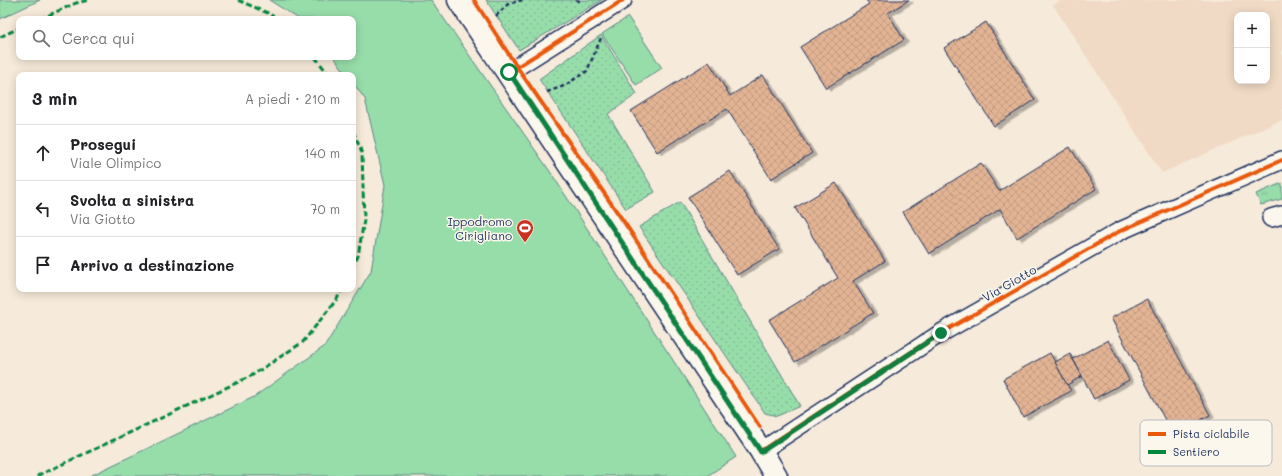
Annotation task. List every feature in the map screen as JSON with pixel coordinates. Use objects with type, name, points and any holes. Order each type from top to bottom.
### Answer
[{"type":"main road","points":[[460,0],[776,476]]},
{"type":"street","points":[[509,72],[623,0]]},
{"type":"street","name":"Via Giotto","points":[[761,452],[941,333],[1120,231],[1282,160]]},
{"type":"path","points":[[493,18],[508,4],[522,0]]},
{"type":"shaded area","points":[[1062,0],[1282,0],[1282,120],[1162,173],[1053,5]]},
{"type":"green space","points":[[0,0],[40,0],[0,19]]},
{"type":"green space","name":"Ippodromo Cirigliano","points":[[269,0],[431,0],[549,170],[736,457],[707,476],[90,476],[254,397],[325,346],[371,271],[385,185],[365,99],[356,87],[356,72],[345,72],[336,60],[356,60],[356,16],[294,16]]},
{"type":"green space","points":[[486,0],[602,0],[519,50]]},
{"type":"green space","points":[[628,17],[662,68],[636,85],[602,34]]},
{"type":"green space","points":[[601,35],[637,94],[608,114],[655,192],[626,209],[539,79]]},
{"type":"green space","points":[[1282,183],[1282,199],[1261,205],[1256,194]]},
{"type":"green space","points":[[680,202],[800,406],[777,416],[765,413],[639,227]]},
{"type":"building","points":[[866,0],[909,0],[888,13],[904,40],[826,88],[800,47],[869,4]]},
{"type":"building","points":[[986,22],[1035,100],[994,126],[944,48]]},
{"type":"building","points":[[709,62],[730,96],[763,75],[812,153],[771,179],[727,109],[657,152],[631,111]]},
{"type":"building","points":[[1070,147],[1096,189],[1017,238],[1000,209],[929,254],[903,212],[981,163],[999,191]]},
{"type":"building","points":[[730,171],[779,249],[737,275],[688,197]]},
{"type":"building","points":[[836,183],[885,261],[853,281],[873,313],[795,362],[769,320],[838,278],[795,208]]},
{"type":"building","points":[[1147,299],[1210,415],[1201,420],[1165,420],[1111,318]]},
{"type":"building","points":[[1108,340],[1129,380],[1094,399],[1073,359]]},
{"type":"building","points":[[1050,353],[1071,391],[1023,417],[1003,379]]},
{"type":"building","points":[[1070,354],[1082,376],[1067,385],[1055,362]]},
{"type":"marked path","points":[[47,16],[76,3],[89,0]]},
{"type":"marked path","points":[[238,0],[272,16]]},
{"type":"marked path","points":[[0,37],[16,29]]},
{"type":"marked path","points":[[317,60],[327,72]]},
{"type":"marked path","points":[[356,138],[362,153],[364,220],[356,260]]},
{"type":"marked path","points":[[37,476],[251,376],[303,342],[337,299],[340,292]]},
{"type":"cycle path","points":[[474,0],[517,67],[624,222],[760,427]]},
{"type":"cycle path","points":[[509,72],[623,0]]},
{"type":"cycle path","points":[[761,451],[941,333],[1120,231],[1282,160]]},
{"type":"place","name":"Ippodromo Cirigliano","points":[[525,243]]},
{"type":"route","points":[[509,72],[761,452],[941,333]]}]
